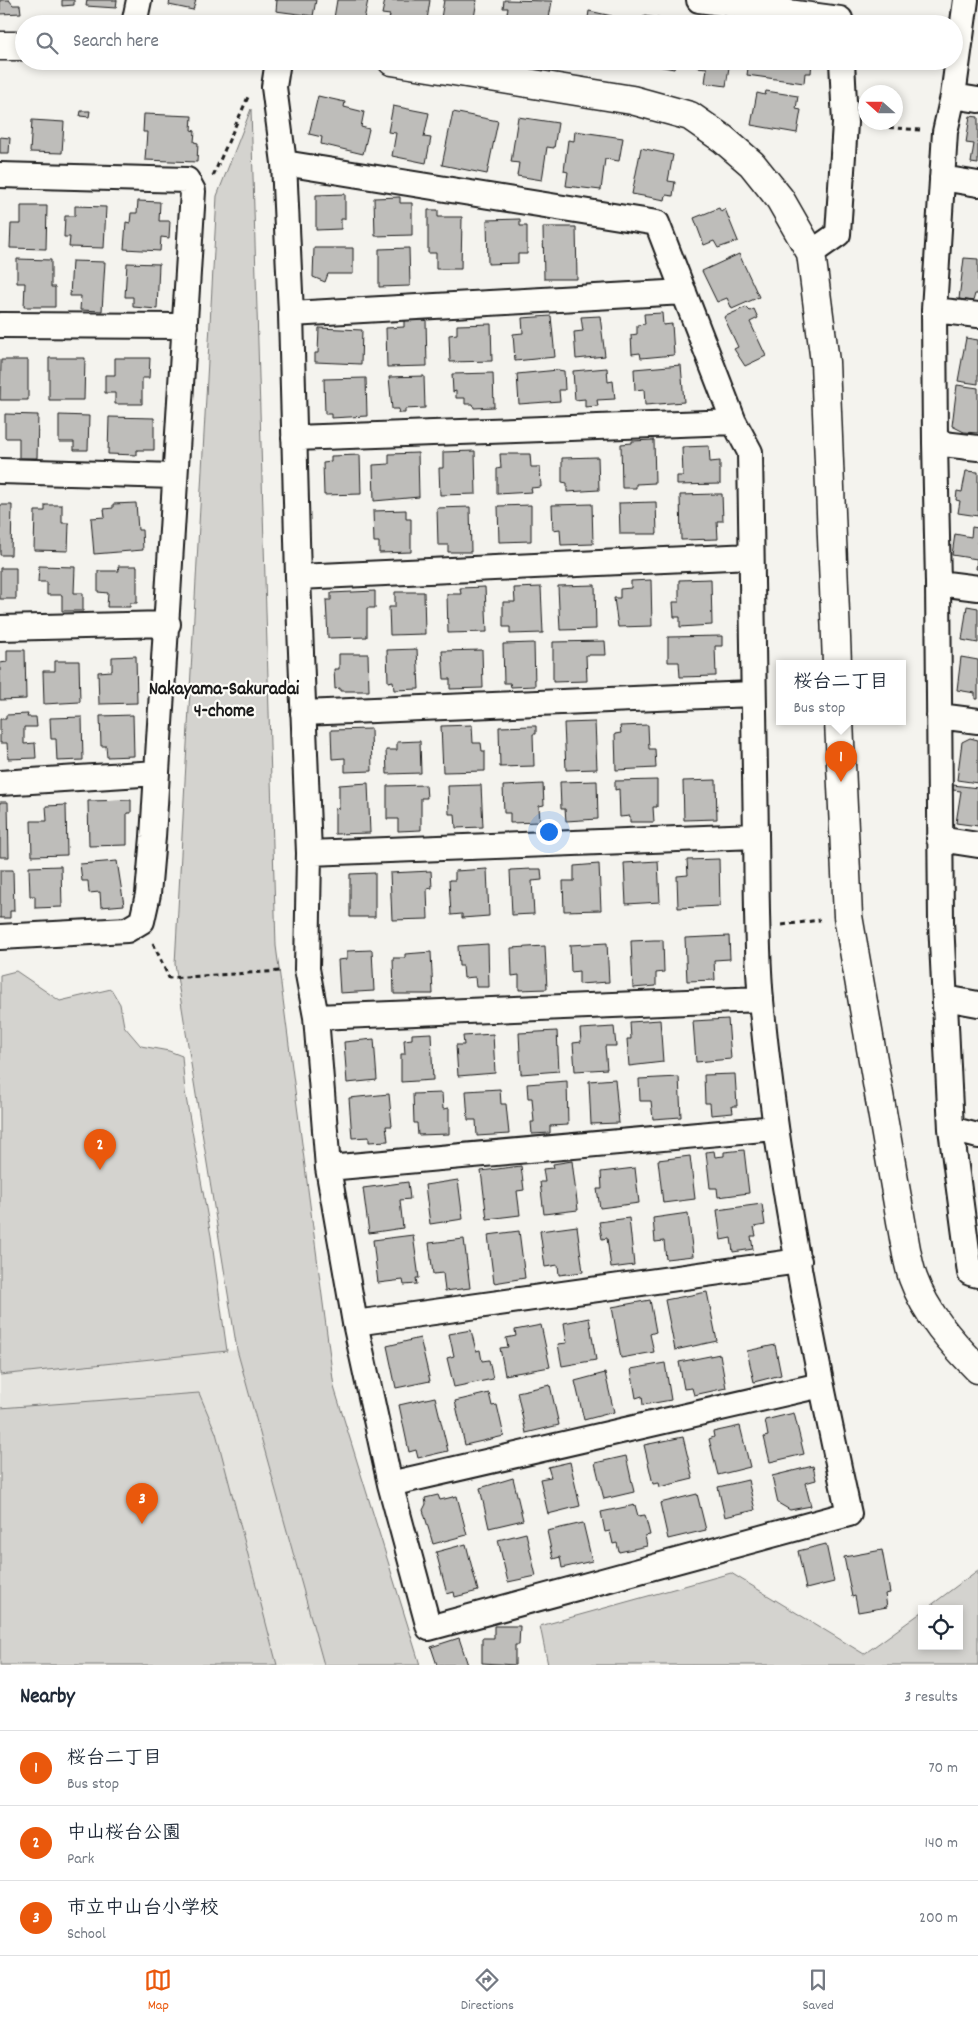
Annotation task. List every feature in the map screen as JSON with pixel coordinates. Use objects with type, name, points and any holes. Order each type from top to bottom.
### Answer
[{"type":"street","points":[[136,15],[139,0]]},
{"type":"street","points":[[699,0],[810,15]]},
{"type":"street","points":[[963,44],[969,12]]},
{"type":"street","points":[[0,46],[15,46]]},
{"type":"street","points":[[277,70],[274,87],[284,164],[291,314],[298,577],[309,853],[307,969],[316,1017],[328,1168],[356,1323],[390,1484],[428,1628],[849,1514],[821,1385],[775,1128],[761,999],[756,928],[750,452],[734,422],[657,223],[284,164]]},
{"type":"street","points":[[447,70],[632,100],[690,116],[723,138],[752,164],[780,199],[811,253],[825,362],[837,660]]},
{"type":"street","points":[[811,253],[838,234],[846,124],[843,70]]},
{"type":"street","points":[[958,70],[945,132],[934,310],[934,443],[938,583],[940,840],[951,1129],[970,1273],[978,1275]]},
{"type":"street","points":[[953,96],[978,100]]},
{"type":"street","points":[[0,175],[187,180],[193,191],[175,476],[168,624],[148,894],[142,921],[127,930],[0,937]]},
{"type":"street","points":[[942,178],[978,184]]},
{"type":"street","points":[[291,314],[684,292]]},
{"type":"street","points":[[934,310],[978,315]]},
{"type":"street","points":[[0,325],[185,326]]},
{"type":"street","points":[[294,438],[734,422]]},
{"type":"street","points":[[934,443],[978,448]]},
{"type":"street","points":[[0,471],[175,476]]},
{"type":"street","points":[[298,577],[751,556]]},
{"type":"street","points":[[938,583],[978,588]]},
{"type":"street","points":[[0,628],[168,624]]},
{"type":"street","points":[[303,713],[752,694]]},
{"type":"street","points":[[939,716],[978,721]]},
{"type":"street","points":[[839,725],[848,916],[903,1234],[913,1278],[933,1316],[955,1346],[978,1369]]},
{"type":"street","points":[[0,783],[157,773]]},
{"type":"street","points":[[309,853],[756,836]]},
{"type":"street","points":[[940,840],[978,846]]},
{"type":"street","points":[[945,998],[978,1004]]},
{"type":"street","points":[[316,1017],[761,999]]},
{"type":"street","points":[[328,1168],[775,1128]]},
{"type":"street","points":[[951,1129],[978,1136]]},
{"type":"street","points":[[356,1323],[799,1261]]},
{"type":"street","points":[[390,1484],[821,1385]]},
{"type":"path","points":[[193,191],[212,179],[252,88],[274,87]]},
{"type":"path","points":[[846,124],[945,132]]},
{"type":"path","points":[[756,928],[848,916]]},
{"type":"path","points":[[142,921],[169,978],[307,969]]},
{"type":"shaded area","points":[[251,109],[276,946],[334,1387],[420,1665],[324,1665],[237,1350],[175,964],[217,196]]},
{"type":"shaded area","points":[[16,971],[60,1001],[111,989],[120,1004],[124,1026],[141,1046],[169,1051],[182,1056],[185,1092],[211,1236],[227,1351],[0,1375],[0,975]]},
{"type":"shaded area","points":[[237,1350],[324,1665],[0,1665],[0,1375]]},
{"type":"shaded area","points":[[199,1393],[216,1433],[277,1665],[0,1665],[0,1408]]},
{"type":"shaded area","points":[[978,1570],[978,1665],[548,1665],[540,1626],[731,1573],[864,1654],[918,1615],[918,1650],[963,1650],[963,1605],[931,1605]]},
{"type":"building","points":[[0,0],[9,0],[13,5],[20,5],[21,13],[0,14]]},
{"type":"building","points":[[62,0],[74,0],[74,5],[62,6]]},
{"type":"building","points":[[87,0],[117,0],[116,8],[86,6]]},
{"type":"building","points":[[170,0],[196,0],[193,10],[169,5]]},
{"type":"building","points":[[277,0],[316,0],[313,15],[276,11]]},
{"type":"building","points":[[337,0],[368,0],[365,15],[334,15]]},
{"type":"building","points":[[385,0],[430,0],[428,15],[382,14]]},
{"type":"building","points":[[444,0],[477,0],[474,15],[442,15]]},
{"type":"building","points":[[504,0],[552,1],[550,15],[507,15],[508,8],[503,8]]},
{"type":"building","points":[[589,11],[607,15],[588,15]]},
{"type":"building","points":[[707,70],[729,70],[726,86],[705,83]]},
{"type":"building","points":[[748,70],[811,70],[811,73],[805,73],[804,83],[747,75]]},
{"type":"building","points":[[766,91],[798,96],[796,109],[801,110],[797,133],[751,125],[757,93],[765,95]]},
{"type":"building","points":[[318,96],[345,102],[344,107],[364,112],[361,127],[369,129],[363,154],[321,144],[322,137],[309,134]]},
{"type":"building","points":[[393,106],[429,113],[424,137],[431,138],[426,163],[392,156],[396,133],[388,132]]},
{"type":"building","points":[[81,111],[90,111],[89,117],[80,116]]},
{"type":"building","points":[[453,112],[498,121],[487,174],[442,165]]},
{"type":"building","points":[[144,114],[192,116],[191,130],[195,131],[194,142],[198,143],[197,162],[145,160],[147,132],[143,132]]},
{"type":"building","points":[[970,116],[978,117],[978,164],[971,163],[974,144],[966,143]]},
{"type":"building","points":[[518,117],[558,123],[554,148],[547,147],[542,180],[517,176],[519,163],[511,162]]},
{"type":"building","points":[[32,120],[64,122],[62,153],[30,152]]},
{"type":"building","points":[[575,131],[623,138],[619,161],[605,159],[601,190],[566,186],[568,172],[564,171],[568,140],[574,141]]},
{"type":"building","points":[[0,137],[10,138],[9,153],[0,153]]},
{"type":"building","points":[[641,148],[673,155],[668,181],[675,182],[673,196],[666,195],[665,200],[632,194]]},
{"type":"building","points":[[345,194],[345,219],[341,219],[341,229],[316,230],[316,195]]},
{"type":"building","points":[[400,197],[400,203],[412,203],[412,235],[375,236],[374,198]]},
{"type":"building","points":[[138,201],[160,202],[159,221],[170,221],[169,238],[161,237],[160,251],[124,249],[126,222],[130,223],[131,213],[137,213]]},
{"type":"building","points":[[21,206],[47,206],[46,249],[10,248],[11,224],[21,224]]},
{"type":"building","points":[[75,206],[106,207],[104,248],[69,247],[70,237],[64,237],[65,216],[75,216]]},
{"type":"building","points":[[719,208],[721,212],[725,209],[738,241],[718,248],[714,241],[704,245],[694,218]]},
{"type":"building","points":[[428,210],[438,210],[438,217],[462,217],[461,269],[436,269],[436,253],[428,253]]},
{"type":"building","points":[[520,219],[520,226],[527,226],[527,254],[518,254],[518,263],[488,264],[487,220]]},
{"type":"building","points":[[543,227],[576,227],[577,279],[544,279]]},
{"type":"building","points":[[314,248],[353,248],[353,274],[328,274],[325,282],[313,277]]},
{"type":"building","points":[[409,248],[410,286],[379,287],[379,249]]},
{"type":"building","points":[[739,254],[759,297],[732,309],[727,298],[717,302],[702,271]]},
{"type":"building","points":[[964,258],[978,259],[978,294],[975,294],[973,301],[959,299]]},
{"type":"building","points":[[17,259],[51,260],[51,287],[55,287],[55,307],[24,307],[25,283],[17,283]]},
{"type":"building","points":[[72,261],[105,262],[102,311],[80,310],[81,296],[70,296]]},
{"type":"building","points":[[127,263],[159,264],[157,309],[133,307],[133,297],[125,297]]},
{"type":"building","points":[[746,307],[750,311],[754,309],[758,318],[750,322],[766,356],[745,366],[734,349],[738,347],[724,317]]},
{"type":"building","points":[[662,313],[663,325],[672,324],[674,355],[641,358],[640,353],[632,354],[631,335],[637,334],[637,325],[645,324],[644,314]]},
{"type":"building","points":[[551,316],[555,357],[515,361],[513,334],[523,333],[522,318]]},
{"type":"building","points":[[600,316],[605,356],[576,359],[574,332],[583,331],[581,317]]},
{"type":"building","points":[[404,320],[426,320],[427,366],[387,367],[386,328],[404,327]]},
{"type":"building","points":[[491,324],[492,361],[450,362],[449,335],[457,334],[457,325]]},
{"type":"building","points":[[319,328],[362,330],[361,364],[315,362],[315,353],[318,353]]},
{"type":"building","points":[[966,338],[978,340],[978,384],[958,381]]},
{"type":"building","points":[[49,358],[85,358],[84,400],[49,400]]},
{"type":"building","points":[[115,358],[150,358],[149,378],[142,378],[142,404],[115,404],[115,393],[105,393],[105,375],[115,375]]},
{"type":"building","points":[[1,360],[28,360],[28,400],[0,400]]},
{"type":"building","points":[[681,365],[684,402],[645,405],[644,389],[635,390],[634,369]]},
{"type":"building","points":[[607,368],[608,382],[613,381],[615,399],[597,400],[598,406],[585,407],[585,399],[575,400],[573,371]]},
{"type":"building","points":[[564,371],[565,390],[559,390],[560,401],[519,404],[517,374]]},
{"type":"building","points":[[493,373],[494,407],[474,408],[473,404],[465,404],[465,398],[456,398],[456,391],[453,392],[452,374]]},
{"type":"building","points":[[424,376],[425,408],[405,409],[405,413],[398,413],[399,409],[392,409],[389,377]]},
{"type":"building","points":[[366,378],[367,416],[331,418],[331,414],[325,414],[324,379]]},
{"type":"building","points":[[957,385],[978,388],[978,433],[964,432],[952,426]]},
{"type":"building","points":[[5,414],[38,415],[37,458],[19,458],[19,438],[5,438]]},
{"type":"building","points":[[59,415],[89,416],[88,450],[74,450],[74,442],[59,442]]},
{"type":"building","points":[[109,417],[154,418],[154,450],[137,450],[137,455],[108,454]]},
{"type":"building","points":[[654,440],[655,483],[636,484],[636,488],[622,488],[621,444],[632,443],[632,441]]},
{"type":"building","points":[[709,446],[710,462],[720,461],[720,484],[677,485],[677,476],[683,476],[682,447]]},
{"type":"building","points":[[475,451],[476,494],[440,495],[439,468],[443,468],[443,452]]},
{"type":"building","points":[[418,453],[419,497],[374,501],[373,465],[389,464],[389,454]]},
{"type":"building","points":[[500,454],[530,454],[531,467],[540,467],[541,487],[531,488],[532,492],[497,494],[497,469],[501,468]]},
{"type":"building","points":[[360,455],[361,494],[324,495],[323,463],[331,462],[331,456]]},
{"type":"building","points":[[598,457],[599,490],[567,492],[567,483],[562,482],[562,458]]},
{"type":"building","points":[[966,471],[978,472],[978,516],[958,513],[960,501],[956,500],[957,491],[962,492]]},
{"type":"building","points":[[722,494],[723,521],[717,521],[718,539],[681,540],[680,495]]},
{"type":"building","points":[[656,502],[657,534],[620,534],[619,503]]},
{"type":"building","points":[[136,503],[138,530],[142,530],[143,550],[94,554],[91,518],[105,517],[104,509],[113,508],[113,504]]},
{"type":"building","points":[[592,504],[593,544],[561,545],[560,529],[553,530],[552,505]]},
{"type":"building","points":[[0,505],[12,505],[11,555],[0,555]]},
{"type":"building","points":[[45,505],[62,505],[62,523],[69,523],[68,551],[34,550],[35,511],[45,511]]},
{"type":"building","points":[[531,505],[531,541],[499,542],[498,506]]},
{"type":"building","points":[[470,507],[471,552],[448,552],[448,545],[438,545],[437,508]]},
{"type":"building","points":[[406,510],[406,519],[411,519],[411,552],[379,553],[379,542],[374,542],[373,511]]},
{"type":"building","points":[[972,527],[978,528],[978,569],[976,569],[977,559],[952,555],[955,534],[971,537]]},
{"type":"building","points":[[39,566],[75,567],[74,593],[83,593],[83,611],[62,611],[62,595],[47,595],[47,582],[38,582]]},
{"type":"building","points":[[118,566],[137,566],[137,603],[130,603],[130,607],[107,607],[108,593],[98,592],[98,571],[119,571]]},
{"type":"building","points":[[0,568],[16,568],[16,599],[0,599]]},
{"type":"building","points":[[711,579],[712,625],[680,627],[680,617],[674,617],[673,602],[679,602],[679,580]]},
{"type":"building","points":[[651,580],[652,626],[618,627],[614,598],[620,598],[620,589],[631,588],[631,581]]},
{"type":"building","points":[[595,585],[596,629],[560,630],[558,586]]},
{"type":"building","points":[[485,587],[487,632],[448,633],[447,594],[461,594],[460,588]]},
{"type":"building","points":[[541,587],[543,633],[510,634],[510,627],[503,627],[503,602],[515,602],[514,588]]},
{"type":"building","points":[[375,591],[375,608],[367,608],[367,637],[328,638],[326,600],[331,600],[331,593]]},
{"type":"building","points":[[395,592],[424,592],[425,634],[390,635],[389,607],[395,607]]},
{"type":"building","points":[[967,606],[978,608],[978,643],[962,640]]},
{"type":"building","points":[[722,636],[722,646],[715,646],[716,676],[680,677],[679,662],[668,662],[668,637]]},
{"type":"building","points":[[605,641],[606,655],[586,655],[587,681],[553,682],[553,642]]},
{"type":"building","points":[[534,643],[535,686],[511,687],[510,683],[504,683],[503,644]]},
{"type":"building","points":[[417,649],[419,689],[394,690],[393,681],[388,682],[387,650]]},
{"type":"building","points":[[7,650],[25,650],[26,699],[0,700],[0,663],[7,662]]},
{"type":"building","points":[[482,650],[483,688],[450,689],[450,679],[444,679],[442,651]]},
{"type":"building","points":[[339,654],[368,654],[369,691],[340,691],[340,688],[335,689],[334,669],[339,669]]},
{"type":"building","points":[[136,656],[137,703],[99,704],[98,672],[112,671],[112,657]]},
{"type":"building","points":[[961,657],[978,660],[978,699],[975,699],[975,693],[957,690]]},
{"type":"building","points":[[55,661],[79,661],[80,702],[44,704],[43,671],[55,671]]},
{"type":"building","points":[[28,714],[27,717],[36,717],[37,727],[24,727],[24,744],[35,743],[36,758],[8,759],[7,743],[0,743],[0,719],[6,719],[6,715]]},
{"type":"building","points":[[133,715],[134,756],[107,757],[106,746],[101,746],[100,716]]},
{"type":"building","points":[[82,717],[83,760],[57,761],[56,739],[51,739],[50,718]]},
{"type":"building","points":[[595,722],[597,769],[566,770],[564,723]]},
{"type":"building","points":[[472,725],[473,743],[481,743],[482,751],[485,751],[485,771],[443,772],[441,726]]},
{"type":"building","points":[[648,725],[649,749],[655,749],[656,768],[616,770],[615,734],[621,733],[620,726]]},
{"type":"building","points":[[536,726],[536,734],[533,734],[534,766],[500,767],[499,727]]},
{"type":"building","points":[[371,729],[372,771],[345,772],[345,758],[332,759],[331,730]]},
{"type":"building","points":[[970,738],[978,740],[978,783],[957,780],[962,742]]},
{"type":"building","points":[[420,741],[421,773],[387,774],[386,750],[397,750],[397,742]]},
{"type":"building","points":[[657,780],[657,807],[653,807],[654,822],[630,822],[630,816],[620,817],[619,789],[615,790],[615,781]]},
{"type":"building","points":[[716,780],[717,819],[684,820],[683,781]]},
{"type":"building","points":[[597,781],[598,819],[566,821],[565,809],[561,809],[560,782]]},
{"type":"building","points":[[368,783],[370,833],[335,834],[335,809],[339,808],[339,785]]},
{"type":"building","points":[[543,784],[544,805],[539,806],[540,822],[510,823],[510,813],[504,813],[503,786]]},
{"type":"building","points":[[426,785],[427,798],[421,798],[421,830],[398,831],[398,819],[387,819],[387,786]]},
{"type":"building","points":[[481,785],[483,827],[456,828],[455,814],[449,814],[448,786]]},
{"type":"building","points":[[953,785],[978,788],[978,826],[956,823],[961,791],[953,790]]},
{"type":"building","points":[[131,800],[131,813],[127,813],[127,845],[89,846],[88,801]]},
{"type":"building","points":[[0,802],[8,802],[9,857],[0,857]]},
{"type":"building","points":[[66,805],[67,855],[32,856],[31,821],[47,821],[46,806]]},
{"type":"building","points":[[719,859],[720,906],[678,908],[677,876],[688,875],[687,860]]},
{"type":"building","points":[[117,861],[124,905],[101,907],[100,892],[89,893],[88,881],[82,881],[80,864]]},
{"type":"building","points":[[658,861],[660,902],[626,904],[624,863]]},
{"type":"building","points":[[599,864],[601,910],[564,911],[563,881],[574,881],[574,866]]},
{"type":"building","points":[[61,866],[62,907],[35,908],[35,896],[30,896],[29,867]]},
{"type":"building","points":[[487,869],[489,916],[462,918],[462,914],[451,915],[449,880],[455,880],[455,871]]},
{"type":"building","points":[[541,869],[542,880],[532,881],[534,914],[512,915],[510,870]]},
{"type":"building","points":[[0,870],[13,870],[14,911],[10,911],[10,918],[0,918]]},
{"type":"building","points":[[431,871],[432,888],[427,889],[428,919],[392,920],[390,873]]},
{"type":"building","points":[[375,873],[375,917],[350,917],[350,874]]},
{"type":"building","points":[[729,936],[730,959],[714,960],[715,980],[687,981],[685,938]]},
{"type":"building","points":[[663,940],[664,972],[656,973],[656,986],[633,988],[631,941]]},
{"type":"building","points":[[607,943],[609,982],[579,984],[579,971],[571,972],[570,945]]},
{"type":"building","points":[[488,944],[489,987],[476,987],[475,977],[464,978],[463,966],[459,966],[458,946]]},
{"type":"building","points":[[545,946],[547,989],[519,990],[519,975],[512,976],[511,948]]},
{"type":"building","points":[[372,950],[374,991],[340,993],[338,960],[347,959],[347,951]]},
{"type":"building","points":[[431,952],[433,994],[394,994],[393,958],[405,958],[405,954]]},
{"type":"building","points":[[728,1019],[731,1059],[696,1062],[693,1021]]},
{"type":"building","points":[[660,1020],[663,1062],[629,1066],[627,1039],[631,1039],[630,1022]]},
{"type":"building","points":[[614,1027],[616,1046],[605,1046],[607,1069],[575,1071],[573,1043],[581,1042],[580,1029]]},
{"type":"building","points":[[557,1031],[559,1071],[521,1074],[519,1033]]},
{"type":"building","points":[[431,1033],[433,1080],[401,1082],[401,1054],[405,1054],[404,1040],[412,1039],[412,1034]]},
{"type":"building","points":[[493,1034],[495,1073],[458,1076],[456,1045],[464,1045],[463,1036]]},
{"type":"building","points":[[374,1039],[377,1080],[347,1083],[344,1042]]},
{"type":"building","points":[[735,1074],[737,1106],[732,1106],[733,1113],[711,1115],[710,1103],[705,1103],[704,1075]]},
{"type":"building","points":[[679,1077],[681,1117],[653,1119],[651,1101],[640,1101],[639,1079]]},
{"type":"building","points":[[615,1079],[619,1123],[591,1124],[589,1081]]},
{"type":"building","points":[[567,1081],[568,1125],[550,1126],[550,1133],[532,1134],[531,1122],[534,1122],[532,1098],[528,1098],[527,1084]]},
{"type":"building","points":[[500,1089],[501,1104],[506,1104],[509,1134],[477,1136],[476,1120],[468,1120],[466,1091]]},
{"type":"building","points":[[442,1093],[443,1109],[449,1108],[449,1134],[418,1135],[417,1123],[414,1123],[413,1094]]},
{"type":"building","points":[[389,1094],[392,1126],[386,1126],[388,1141],[369,1142],[369,1137],[352,1138],[349,1098]]},
{"type":"building","points":[[744,1150],[749,1193],[718,1197],[717,1188],[710,1188],[706,1152],[714,1151],[715,1157],[724,1156],[724,1152]]},
{"type":"building","points":[[690,1156],[695,1199],[663,1203],[658,1160]]},
{"type":"building","points":[[572,1161],[578,1210],[544,1214],[540,1182],[545,1182],[543,1169],[554,1168],[553,1164]]},
{"type":"building","points":[[521,1166],[524,1190],[517,1191],[520,1215],[487,1219],[481,1171]]},
{"type":"building","points":[[635,1168],[639,1203],[600,1208],[597,1189],[602,1189],[601,1172]]},
{"type":"building","points":[[458,1180],[463,1219],[430,1224],[425,1185]]},
{"type":"building","points":[[408,1182],[410,1199],[400,1200],[403,1228],[369,1233],[363,1188]]},
{"type":"building","points":[[762,1204],[765,1225],[754,1227],[756,1236],[751,1236],[753,1249],[733,1252],[731,1238],[721,1240],[717,1210]]},
{"type":"building","points":[[688,1213],[693,1256],[666,1259],[664,1241],[655,1242],[653,1218]]},
{"type":"building","points":[[629,1218],[634,1265],[611,1268],[607,1238],[602,1239],[599,1222]]},
{"type":"building","points":[[577,1226],[583,1272],[559,1275],[558,1265],[545,1267],[540,1231]]},
{"type":"building","points":[[519,1231],[525,1278],[494,1283],[488,1235]]},
{"type":"building","points":[[413,1235],[419,1278],[416,1278],[417,1284],[404,1285],[403,1280],[378,1283],[373,1240]]},
{"type":"building","points":[[464,1239],[470,1288],[445,1291],[443,1273],[433,1274],[429,1243]]},
{"type":"building","points":[[707,1292],[717,1341],[675,1350],[665,1300]]},
{"type":"building","points":[[650,1300],[656,1332],[650,1334],[654,1352],[621,1358],[612,1307]]},
{"type":"building","points":[[589,1318],[596,1360],[562,1366],[558,1344],[567,1343],[564,1323]]},
{"type":"building","points":[[541,1325],[550,1367],[505,1375],[500,1348],[508,1347],[506,1338],[516,1336],[515,1330]]},
{"type":"building","points":[[471,1330],[476,1351],[480,1350],[482,1361],[489,1360],[493,1379],[454,1387],[447,1358],[454,1356],[449,1334]]},
{"type":"building","points":[[420,1338],[430,1381],[396,1388],[387,1346]]},
{"type":"building","points":[[775,1345],[781,1375],[754,1382],[747,1351]]},
{"type":"building","points":[[720,1354],[726,1388],[694,1395],[692,1388],[684,1389],[679,1362]]},
{"type":"building","points":[[665,1363],[671,1400],[643,1405],[642,1396],[636,1398],[631,1369]]},
{"type":"building","points":[[605,1373],[614,1412],[584,1420],[575,1381]]},
{"type":"building","points":[[550,1385],[559,1425],[526,1433],[517,1392]]},
{"type":"building","points":[[489,1393],[492,1406],[497,1405],[504,1436],[465,1445],[455,1401]]},
{"type":"building","points":[[435,1397],[448,1451],[418,1458],[416,1450],[409,1452],[399,1405]]},
{"type":"building","points":[[794,1413],[804,1454],[770,1462],[764,1437],[768,1436],[765,1420]]},
{"type":"building","points":[[740,1426],[750,1467],[718,1475],[709,1439],[714,1437],[713,1432]]},
{"type":"building","points":[[683,1437],[693,1479],[660,1487],[659,1483],[653,1484],[644,1445]]},
{"type":"building","points":[[626,1456],[634,1492],[604,1499],[595,1463]]},
{"type":"building","points":[[570,1462],[580,1506],[548,1514],[540,1479],[551,1477],[548,1467]]},
{"type":"building","points":[[813,1466],[816,1480],[805,1483],[811,1506],[790,1510],[778,1503],[772,1476]]},
{"type":"building","points":[[513,1478],[523,1520],[489,1528],[480,1488]]},
{"type":"building","points":[[748,1480],[755,1510],[725,1517],[718,1487]]},
{"type":"building","points":[[697,1494],[706,1530],[668,1539],[660,1503]]},
{"type":"building","points":[[438,1495],[440,1500],[457,1496],[467,1535],[433,1544],[423,1510],[426,1504],[425,1498]]},
{"type":"building","points":[[635,1505],[638,1516],[645,1515],[650,1535],[645,1536],[647,1546],[619,1552],[617,1543],[613,1544],[610,1531],[605,1532],[601,1512]]},
{"type":"building","points":[[583,1523],[592,1561],[562,1568],[560,1557],[553,1559],[547,1531]]},
{"type":"building","points":[[526,1533],[536,1576],[508,1582],[498,1540]]},
{"type":"building","points":[[466,1544],[478,1591],[455,1597],[454,1592],[447,1594],[436,1552]]},
{"type":"building","points":[[826,1544],[834,1582],[806,1589],[798,1551]]},
{"type":"building","points":[[882,1550],[890,1593],[885,1594],[887,1607],[858,1612],[855,1596],[852,1597],[844,1557]]},
{"type":"building","points":[[494,1626],[520,1626],[519,1645],[515,1645],[515,1665],[482,1663],[482,1638],[494,1638]]},
{"type":"building","points":[[459,1638],[468,1665],[437,1665],[431,1647]]},
{"type":"place","name":"桜台二丁目","points":[[841,782]]},
{"type":"place","name":"中山桜台公園","points":[[100,1170]]},
{"type":"place","name":"市立中山台小学校","points":[[142,1524]]},
{"type":"district","name":"Nakayama-Sakuradai 4-chome","points":[[224,698]]}]
